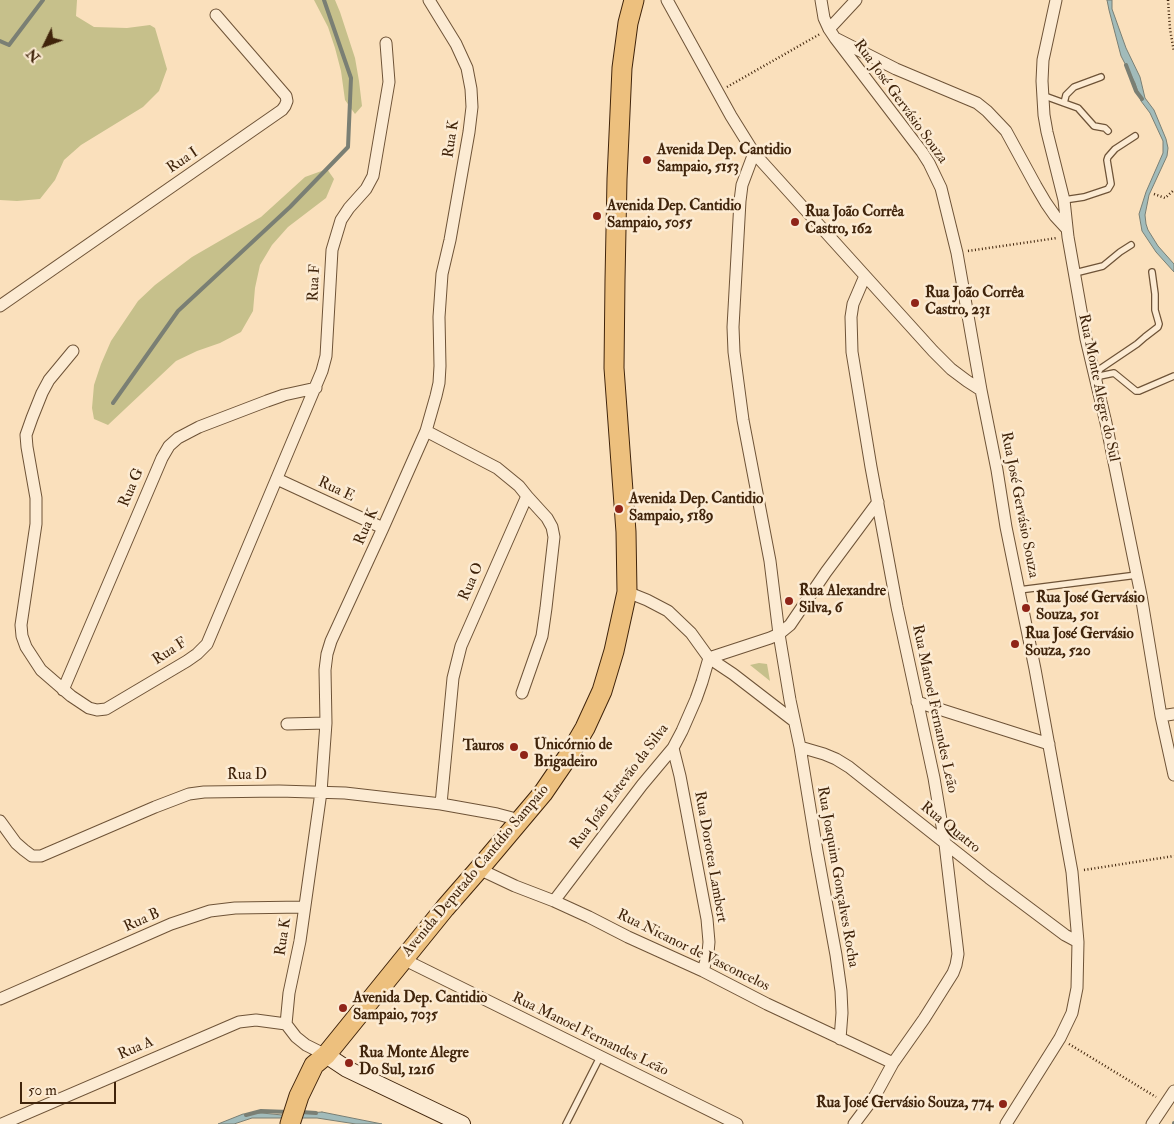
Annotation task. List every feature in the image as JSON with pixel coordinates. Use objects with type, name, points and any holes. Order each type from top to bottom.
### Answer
[{"type":"main road","name":"Avenida Deputado Cantídio Sampaio","points":[[290,1123],[299,1096],[314,1065],[326,1055],[445,908],[544,793],[585,728],[602,691],[612,659],[627,592],[626,532],[614,368],[615,280],[622,68],[627,30],[634,0]]},
{"type":"street","name":"Rua K","points":[[286,1024],[321,792],[326,723],[325,670],[327,654],[331,641],[426,431],[439,383],[442,274],[468,142],[472,89],[467,68],[456,44],[430,0]]},
{"type":"street","points":[[667,0],[717,92],[754,153],[864,276],[951,369],[981,390]]},
{"type":"street","name":"Rua José Gervásio Souza","points":[[821,0],[824,18],[832,33],[922,152],[930,164],[940,188],[957,253],[1006,527],[1036,669],[1072,872],[1078,942],[1078,988],[1072,1013],[1060,1038],[1006,1124]]},
{"type":"street","points":[[856,0],[832,33],[896,69],[977,103],[987,111],[1006,132],[1036,186],[1068,233]]},
{"type":"street","name":"Rua Monte Alegre do Sul","points":[[1056,0],[1043,60],[1042,95],[1044,115],[1064,200],[1074,273],[1086,339],[1106,423],[1137,575],[1161,716],[1174,775]]},
{"type":"street","name":"Rua I","points":[[0,306],[282,110],[285,106],[286,96],[216,15]]},
{"type":"street","name":"Rua F","points":[[73,351],[49,380],[26,435],[36,498],[36,524],[21,625],[26,647],[42,670],[63,690],[89,708],[97,710],[106,709],[187,662],[207,644],[322,371],[326,356],[332,250],[341,220],[370,182],[375,167],[389,82],[386,43]]},
{"type":"street","name":"Rua Joaquim Gonçalves Rocha","points":[[754,153],[742,185],[740,201],[733,327],[734,352],[743,420],[770,561],[779,634],[837,964],[842,1012],[840,1039]]},
{"type":"street","name":"Rua Manoel Fernandes Leão","points":[[854,1124],[875,1096],[893,1062],[953,974],[958,954],[945,844],[934,778],[897,607],[852,352],[851,317],[853,304],[864,276]]},
{"type":"street","name":"Rua G","points":[[63,690],[162,458],[169,446],[178,438],[207,424],[284,395],[316,388]]},
{"type":"street","points":[[426,431],[497,468],[519,486],[547,518],[552,527],[554,537],[542,636],[522,693]]},
{"type":"street","name":"Rua E","points":[[277,479],[383,528]]},
{"type":"street","name":"Rua O","points":[[440,804],[453,678],[461,646],[527,496]]},
{"type":"street","points":[[709,658],[770,638],[779,634],[790,625],[826,572],[878,502]]},
{"type":"street","points":[[627,592],[668,611],[691,632],[709,658],[794,721]]},
{"type":"street","name":"Rua João Estevão da Silva","points":[[554,901],[642,785],[673,748],[696,699],[709,658]]},
{"type":"street","points":[[917,702],[1049,744]]},
{"type":"street","points":[[1161,716],[1174,714]]},
{"type":"street","points":[[287,724],[326,723]]},
{"type":"street","name":"Rua Quatro","points":[[800,747],[824,754],[849,767],[898,804],[945,844],[1049,923],[1078,942]]},
{"type":"street","name":"Rua Dorotea Lambert","points":[[673,748],[707,919],[709,942],[703,971]]},
{"type":"street","name":"Rua D","points":[[0,821],[16,843],[24,850],[32,856],[41,856],[155,807],[189,794],[204,792],[345,793],[440,804],[520,820]]},
{"type":"street","name":"Rua Nicanor de Vasconcelos","points":[[479,869],[589,916],[636,941],[703,971],[767,1004],[893,1062]]},
{"type":"street","name":"Rua B","points":[[0,999],[171,924],[210,911],[235,908],[304,907]]},
{"type":"street","name":"Rua Manoel Fernandes Leão","points":[[403,959],[737,1124]]},
{"type":"street","name":"Rua A","points":[[2,1124],[239,1022],[256,1020],[286,1024]]},
{"type":"street","points":[[286,1024],[296,1037],[306,1045],[347,1069],[462,1124]]},
{"type":"street","points":[[1152,1124],[1174,1090]]},
{"type":"lane","points":[[1064,103],[1066,95],[1074,87],[1101,77]]},
{"type":"lane","points":[[1042,95],[1078,108],[1094,126],[1105,128],[1108,131]]},
{"type":"lane","points":[[1064,200],[1084,197],[1108,189],[1111,184],[1108,157],[1115,148],[1135,136]]},
{"type":"lane","points":[[1074,273],[1103,266],[1131,245]]},
{"type":"lane","points":[[1094,376],[1158,327],[1152,272]]},
{"type":"lane","points":[[1094,376],[1114,373],[1136,391],[1174,376]]},
{"type":"lane","points":[[1019,590],[1137,575]]},
{"type":"lane","points":[[566,1124],[600,1057]]},
{"type":"path","points":[[1168,0],[1174,52]]},
{"type":"path","points":[[717,92],[832,33]]},
{"type":"path","points":[[1154,194],[1165,198],[1174,190]]},
{"type":"path","points":[[957,253],[1068,233]]},
{"type":"path","points":[[1072,872],[1174,856]]},
{"type":"path","points":[[1060,1038],[1166,1103]]},
{"type":"shaded area","points":[[0,0],[77,0],[76,16],[94,27],[127,28],[150,25],[155,28],[167,69],[159,91],[143,107],[81,145],[64,160],[55,180],[40,199],[0,200]]},
{"type":"shaded area","points":[[314,0],[335,0],[340,12],[355,58],[359,81],[362,106],[355,114],[345,100],[341,71],[335,48],[328,27]]},
{"type":"shaded area","points":[[327,169],[334,179],[326,198],[288,227],[272,245],[260,265],[253,311],[241,332],[176,361],[108,425],[94,419],[92,408],[94,385],[101,364],[111,341],[138,301],[155,285],[192,257],[261,217],[305,177]]},
{"type":"shaded area","points":[[767,664],[770,681],[750,665]]},
{"type":"water","points":[[1107,0],[1112,0],[1112,9],[1126,48],[1140,77],[1145,98],[1154,110],[1166,139],[1167,156],[1149,195],[1145,215],[1148,230],[1158,246],[1174,264],[1174,272],[1156,252],[1142,231],[1139,214],[1146,192],[1163,153],[1163,141],[1150,113],[1141,101],[1135,83],[1121,56]]},
{"type":"water","points":[[322,1112],[382,1124],[356,1124],[317,1118],[252,1118],[234,1124],[218,1124],[243,1114],[282,1115]]},
{"type":"waterway","points":[[0,41],[9,45],[43,0]]},
{"type":"waterway","points":[[113,403],[178,311],[290,207],[348,147],[351,78],[324,0]]},
{"type":"waterway","points":[[1126,65],[1136,91],[1142,99]]},
{"type":"waterway","points":[[246,1115],[261,1111],[289,1112]]},
{"type":"waterway","points":[[301,1112],[316,1113]]},
{"type":"place","name":"Avenida Dep. Cantidio Sampaio, 5153","points":[[647,160]]},
{"type":"place","name":"Avenida Dep. Cantidio Sampaio, 5055","points":[[597,216]]},
{"type":"place","name":"Rua João Corrêa Castro, 162","points":[[795,222]]},
{"type":"place","name":"Rua João Corrêa Castro, 231","points":[[915,303]]},
{"type":"place","name":"Avenida Dep. Cantidio Sampaio, 5189","points":[[619,509]]},
{"type":"place","name":"Rua Alexandre Silva, 6","points":[[789,601]]},
{"type":"place","name":"Rua José Gervásio Souza, 501","points":[[1026,608]]},
{"type":"place","name":"Rua José Gervásio Souza, 520","points":[[1015,644]]},
{"type":"place","name":"Tauros","points":[[514,747]]},
{"type":"place","name":"Unicórnio de Brigadeiro","points":[[524,755]]},
{"type":"place","name":"Avenida Dep. Cantidio Sampaio, 7035","points":[[343,1008]]},
{"type":"place","name":"Rua Monte Alegre Do Sul, 1216","points":[[349,1063]]},
{"type":"place","name":"Rua José Gervásio Souza, 774","points":[[1003,1104]]}]
